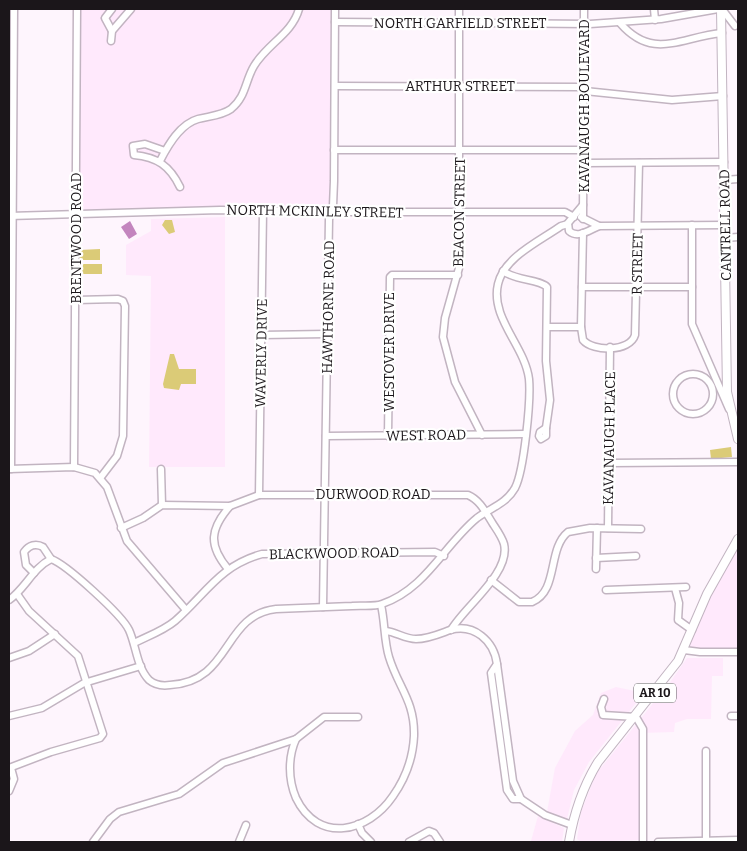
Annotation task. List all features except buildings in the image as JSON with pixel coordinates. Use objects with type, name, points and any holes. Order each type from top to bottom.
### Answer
[{"type":"main road","name":"CANTRELL ROAD","points":[[721,9],[727,392],[730,413],[738,434]]},
{"type":"main road","name":"AR 10","points":[[569,842],[580,796],[591,773],[667,677],[684,650],[707,594],[738,539]]},
{"type":"street","points":[[14,9],[10,469],[88,469],[101,477],[108,490],[121,528],[130,545],[186,610]]},
{"type":"street","name":"BRENTWOOD ROAD","points":[[74,468],[77,9]]},
{"type":"street","points":[[111,41],[112,31],[105,18],[112,9]]},
{"type":"street","points":[[112,31],[129,11],[119,9]]},
{"type":"street","points":[[160,161],[165,151],[188,123],[225,112],[237,103],[245,91],[254,67],[289,29],[299,9]]},
{"type":"street","name":"HAWTHORNE ROAD","points":[[323,607],[330,212],[333,206],[334,9]]},
{"type":"street","name":"BEACON STREET","points":[[460,9],[458,275],[445,318],[443,337],[455,382],[482,435]]},
{"type":"street","name":"KAVANAUGH BOULEVARD","points":[[582,254],[584,232],[584,9]]},
{"type":"street","points":[[654,9],[654,20]]},
{"type":"street","points":[[721,9],[737,27]]},
{"type":"street","name":"NORTH GARFIELD STREET","points":[[334,22],[620,23],[626,20],[654,20],[721,9]]},
{"type":"street","points":[[722,22],[737,27]]},
{"type":"street","points":[[620,23],[635,38],[652,44],[675,44],[699,35],[722,33]]},
{"type":"street","name":"ARTHUR STREET","points":[[335,86],[584,89],[672,100],[723,96]]},
{"type":"street","points":[[165,151],[145,144],[133,146],[134,155],[150,156],[160,161],[174,175],[180,187]]},
{"type":"street","points":[[334,150],[584,150]]},
{"type":"street","points":[[584,162],[724,162]]},
{"type":"street","name":"R STREET","points":[[610,347],[627,346],[634,338],[638,288],[639,162]]},
{"type":"street","points":[[724,180],[738,179]]},
{"type":"street","points":[[34,573],[24,562],[24,552],[36,545],[43,547],[51,559],[57,562],[115,612],[130,631],[146,678],[158,685],[192,682],[203,676],[213,667],[240,628],[251,617],[271,610],[381,605],[423,578],[472,523],[504,501],[516,486],[521,468],[529,378],[520,348],[498,307],[497,289],[503,271],[515,258],[568,224],[583,204]]},
{"type":"street","name":"NORTH MCKINLEY STREET","points":[[11,216],[163,211],[565,212],[599,226]]},
{"type":"street","name":"WAVERLY DRIVE","points":[[260,495],[263,211]]},
{"type":"street","points":[[555,212],[568,224],[582,254],[581,327],[583,340],[587,345],[610,347]]},
{"type":"street","points":[[692,225],[691,316],[695,332],[730,413]]},
{"type":"street","points":[[554,232],[584,232],[599,226],[725,225]]},
{"type":"street","points":[[725,238],[738,237]]},
{"type":"street","points":[[503,271],[519,280],[545,285],[548,295],[547,375],[550,400],[546,428]]},
{"type":"street","name":"WESTOVER DRIVE","points":[[388,436],[390,277],[392,275],[458,275]]},
{"type":"street","points":[[582,287],[692,287]]},
{"type":"street","points":[[76,300],[118,300],[123,301],[125,306],[123,436],[117,456],[101,477]]},
{"type":"street","points":[[547,328],[581,327]]},
{"type":"street","points":[[262,335],[327,334]]},
{"type":"street","name":"KAVANAUGH PLACE","points":[[608,528],[610,347]]},
{"type":"street","points":[[691,374],[704,378],[711,385],[713,394],[712,400],[705,410],[694,414],[682,411],[674,401],[673,395],[678,381],[691,374]]},
{"type":"street","points":[[713,394],[721,391]]},
{"type":"street","name":"WEST ROAD","points":[[326,436],[525,434]]},
{"type":"street","points":[[609,463],[738,462]]},
{"type":"street","points":[[121,528],[143,518],[162,505],[161,469]]},
{"type":"street","name":"DURWOOD ROAD","points":[[162,505],[230,506],[260,495],[463,494],[476,500],[486,513],[502,539],[504,548],[502,563],[491,580],[450,630]]},
{"type":"street","points":[[228,569],[217,555],[214,539],[218,521],[230,506]]},
{"type":"street","points":[[596,569],[597,528]]},
{"type":"street","points":[[491,580],[520,602],[528,603],[537,600],[546,590],[558,548],[565,534],[577,529],[641,529]]},
{"type":"street","name":"BLACKWOOD ROAD","points":[[134,643],[162,630],[186,610],[228,569],[244,560],[267,554],[324,552],[435,552],[444,556]]},
{"type":"street","points":[[596,558],[636,556]]},
{"type":"street","points":[[9,600],[17,594],[42,564],[51,559]]},
{"type":"street","points":[[606,590],[686,587]]},
{"type":"street","points":[[675,588],[679,603],[678,620],[692,630]]},
{"type":"street","points":[[9,791],[14,779],[10,768],[103,735],[88,682],[78,656],[29,611],[17,594]]},
{"type":"street","points":[[296,739],[290,760],[291,777],[294,791],[303,810],[311,819],[326,827],[339,828],[358,824],[379,812],[393,796],[404,778],[412,747],[411,708],[389,658],[381,605]]},
{"type":"street","points":[[386,631],[418,639],[450,630],[468,630],[484,637],[492,649],[497,664],[513,782],[521,799],[545,815],[572,825]]},
{"type":"street","points":[[9,658],[29,651],[55,634]]},
{"type":"street","points":[[684,650],[738,652]]},
{"type":"street","points":[[9,716],[42,708],[88,682],[141,666]]},
{"type":"street","points":[[604,699],[601,708],[605,716],[636,716],[644,731],[643,842]]},
{"type":"street","points":[[93,842],[110,819],[119,812],[179,794],[223,764],[296,739],[324,717],[358,717]]},
{"type":"street","points":[[706,751],[706,842]]},
{"type":"street","points":[[358,824],[370,842]]},
{"type":"street","points":[[239,842],[246,825]]},
{"type":"street","points":[[409,842],[429,831],[434,833],[440,842]]},
{"type":"street","points":[[658,842],[738,840]]},
{"type":"shaded area","points":[[77,9],[335,9],[333,209],[76,215]]},
{"type":"shaded area","points":[[225,217],[225,467],[149,467],[151,276],[126,275],[126,245],[151,231],[151,219]]},
{"type":"shaded area","points":[[165,220],[172,220],[175,232],[169,234],[162,225]]},
{"type":"shaded area","points":[[130,221],[137,234],[129,239],[121,227]]},
{"type":"shaded area","points":[[100,249],[100,260],[79,260],[79,250]]},
{"type":"shaded area","points":[[79,264],[102,264],[102,274],[79,274]]},
{"type":"shaded area","points":[[170,354],[174,354],[179,369],[196,369],[196,384],[181,384],[179,390],[164,388],[163,384]]},
{"type":"shaded area","points":[[731,447],[732,457],[711,459],[710,450]]},
{"type":"shaded area","points":[[738,539],[738,652],[684,650],[707,594]]},
{"type":"shaded area","points":[[687,658],[723,658],[723,676],[712,676],[711,719],[687,719],[675,723],[674,732],[641,733],[639,840],[582,842],[577,839],[581,812],[596,774],[671,681]]},
{"type":"shaded area","points":[[616,687],[644,693],[589,762],[574,790],[567,819],[547,812],[555,768],[575,731],[593,715],[601,693]]},
{"type":"shaded area","points":[[538,816],[564,828],[562,842],[531,841]]}]
